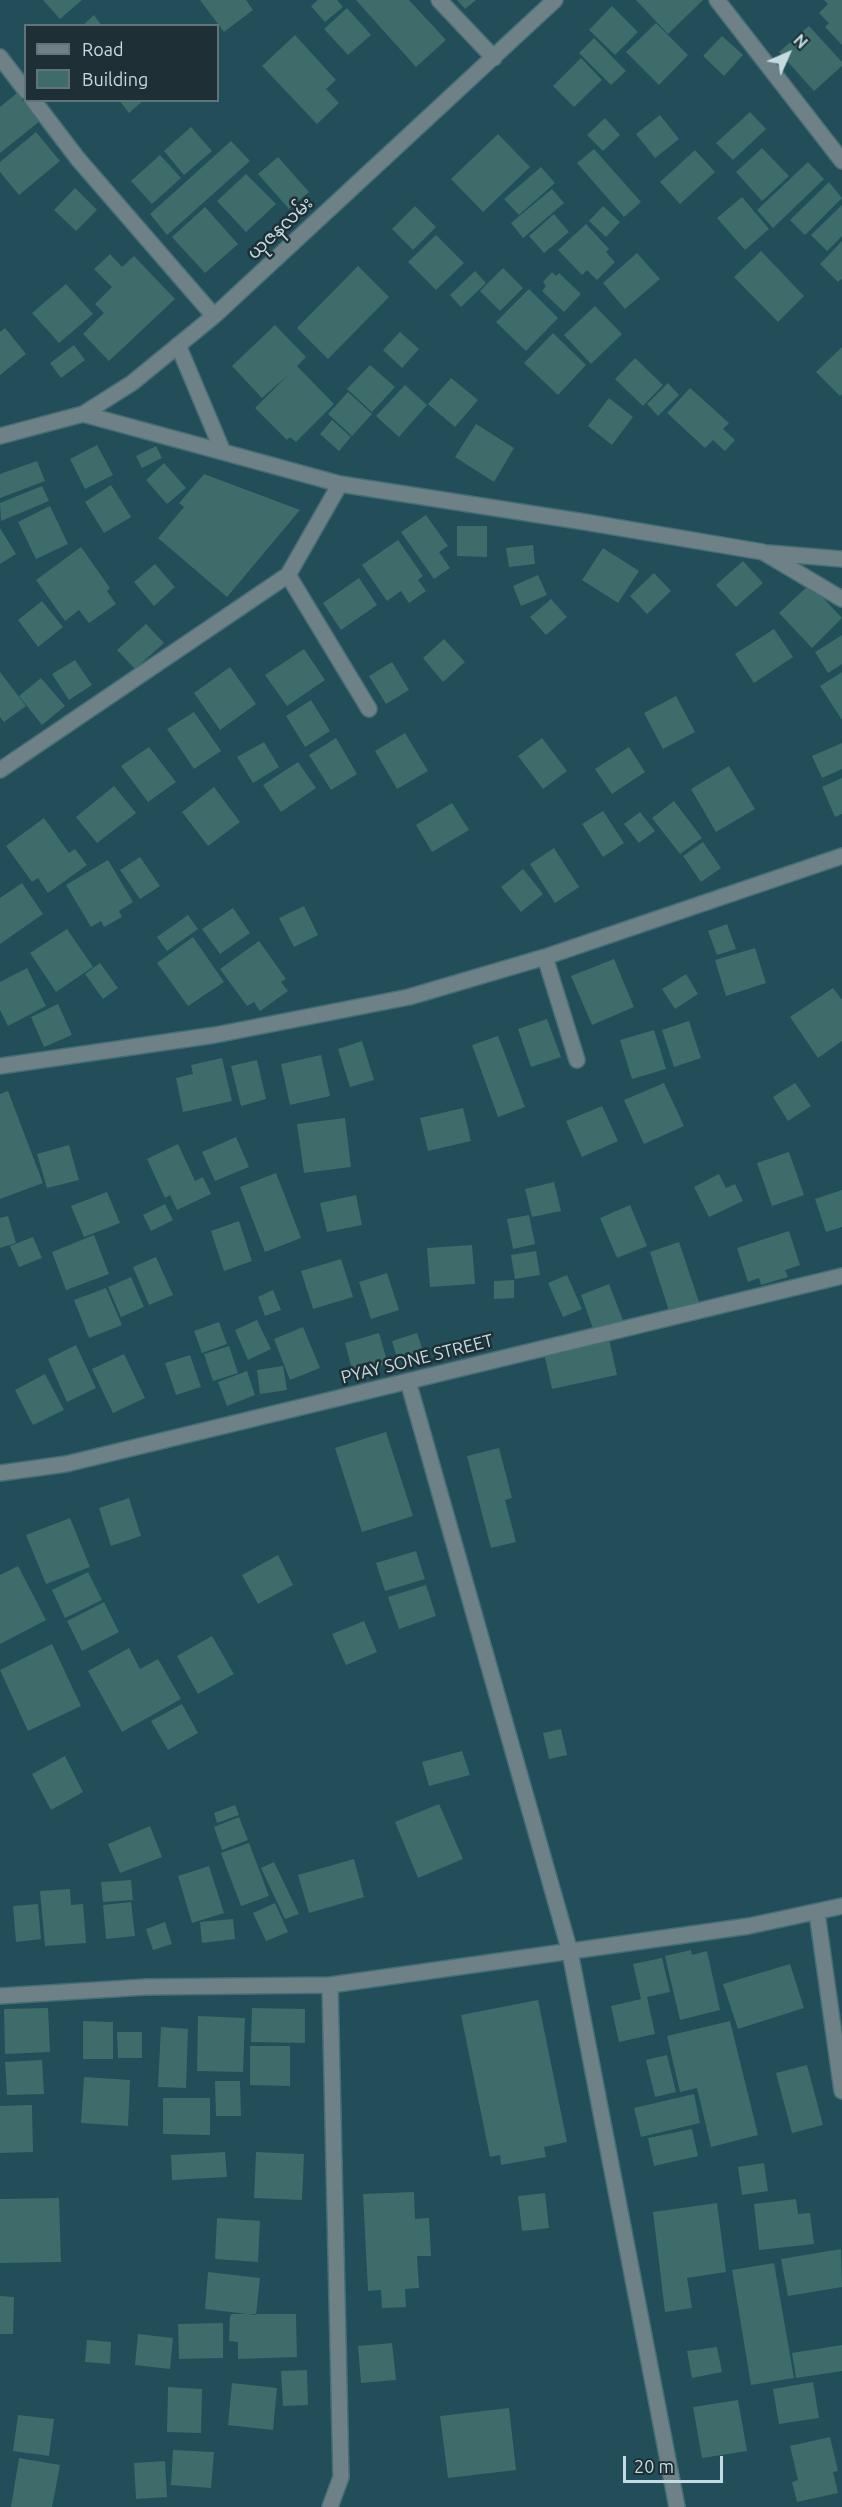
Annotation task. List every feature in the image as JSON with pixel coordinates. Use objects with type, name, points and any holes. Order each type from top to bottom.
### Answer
[{"type":"street","points":[[439,0],[494,58]]},
{"type":"street","name":"ယုဇနလမ်း","points":[[0,436],[82,414],[132,383],[214,316],[555,0]]},
{"type":"street","points":[[717,0],[842,161]]},
{"type":"street","points":[[0,57],[24,88]]},
{"type":"street","points":[[35,102],[78,159],[214,316]]},
{"type":"street","points":[[178,345],[224,452]]},
{"type":"street","points":[[82,414],[340,484],[763,552],[842,560]]},
{"type":"street","points":[[0,770],[288,575],[340,484]]},
{"type":"street","points":[[763,552],[842,599]]},
{"type":"street","points":[[288,575],[369,709]]},
{"type":"street","points":[[0,1066],[215,1035],[397,999],[544,957],[842,856]]},
{"type":"street","points":[[544,957],[577,1060]]},
{"type":"street","name":"PYAY SONE STREET","points":[[0,1473],[66,1464],[842,1276]]},
{"type":"street","points":[[408,1381],[570,1952],[677,2507]]},
{"type":"street","points":[[0,1996],[146,1987],[330,1985],[749,1926],[842,1906]]},
{"type":"street","points":[[817,1913],[842,2091]]},
{"type":"street","points":[[330,1985],[340,2477],[330,2507]]},
{"type":"building","points":[[43,0],[82,0],[60,19]]},
{"type":"building","points":[[200,0],[246,0],[253,10],[224,32]]},
{"type":"building","points":[[318,0],[337,0],[343,7],[325,22],[311,6]]},
{"type":"building","points":[[356,0],[409,0],[446,40],[416,67]]},
{"type":"building","points":[[457,0],[476,0],[465,9]]},
{"type":"building","points":[[636,0],[703,0],[668,34]]},
{"type":"building","points":[[824,0],[842,0],[842,45],[825,27],[829,23],[819,13],[828,4]]},
{"type":"building","points":[[612,6],[638,32],[615,55],[589,30]]},
{"type":"building","points":[[347,8],[371,35],[348,55],[324,29]]},
{"type":"building","points":[[94,15],[101,24],[84,24]]},
{"type":"building","points":[[656,23],[688,55],[659,85],[626,52]]},
{"type":"building","points":[[809,26],[842,62],[842,66],[814,91],[779,52]]},
{"type":"building","points":[[295,35],[336,80],[326,89],[339,103],[317,124],[262,66]]},
{"type":"building","points":[[722,36],[743,55],[724,76],[703,56]]},
{"type":"building","points":[[594,38],[626,71],[611,85],[579,53]]},
{"type":"building","points":[[581,58],[602,80],[574,107],[553,86]]},
{"type":"building","points":[[17,93],[40,121],[0,153],[0,107]]},
{"type":"building","points":[[121,102],[142,102],[129,113]]},
{"type":"building","points":[[750,112],[766,129],[733,160],[716,143]]},
{"type":"building","points":[[660,115],[679,139],[655,158],[636,134]]},
{"type":"building","points":[[605,118],[620,135],[603,151],[587,135]]},
{"type":"building","points":[[191,127],[212,151],[184,175],[164,151]]},
{"type":"building","points":[[36,132],[60,161],[19,195],[0,172],[0,162]]},
{"type":"building","points":[[498,134],[530,167],[483,212],[451,179]]},
{"type":"building","points":[[231,141],[250,161],[167,235],[150,214]]},
{"type":"building","points":[[762,148],[789,176],[762,201],[736,172]]},
{"type":"building","points":[[594,149],[641,202],[624,217],[577,163]]},
{"type":"building","points":[[695,150],[715,172],[680,204],[660,182]]},
{"type":"building","points":[[160,155],[181,178],[152,204],[131,181]]},
{"type":"building","points":[[278,157],[309,192],[289,209],[258,174]]},
{"type":"building","points":[[808,162],[824,179],[773,228],[757,210]]},
{"type":"building","points":[[541,167],[555,183],[519,215],[504,199]]},
{"type":"building","points":[[246,174],[276,204],[246,232],[217,201]]},
{"type":"building","points":[[829,182],[842,198],[805,235],[790,220]]},
{"type":"building","points":[[75,188],[97,210],[76,231],[54,210]]},
{"type":"building","points":[[552,189],[564,203],[523,238],[511,223]]},
{"type":"building","points":[[742,197],[769,229],[745,250],[717,218]]},
{"type":"building","points":[[842,205],[842,236],[827,251],[811,235]]},
{"type":"building","points":[[415,206],[436,227],[413,250],[392,229]]},
{"type":"building","points":[[603,206],[620,222],[606,237],[589,221]]},
{"type":"building","points":[[205,207],[238,244],[205,273],[172,237]]},
{"type":"building","points":[[554,214],[569,232],[544,253],[529,236]]},
{"type":"building","points":[[586,224],[609,249],[606,252],[615,262],[597,280],[587,270],[582,275],[558,250]]},
{"type":"building","points":[[436,235],[464,263],[436,290],[408,262]]},
{"type":"building","points":[[842,241],[842,279],[838,282],[820,264]]},
{"type":"building","points":[[761,251],[804,296],[778,322],[734,277]]},
{"type":"building","points":[[637,253],[660,279],[625,309],[603,283]]},
{"type":"building","points":[[110,254],[122,267],[134,256],[175,299],[109,361],[83,334],[104,313],[95,304],[112,287],[94,269]]},
{"type":"building","points":[[358,266],[389,297],[328,359],[297,328]]},
{"type":"building","points":[[503,268],[523,288],[500,311],[480,291]]},
{"type":"building","points":[[475,271],[486,283],[461,307],[450,295]]},
{"type":"building","points":[[552,272],[556,276],[559,273],[581,294],[564,312],[542,291],[546,286],[543,282]]},
{"type":"building","points":[[66,284],[93,314],[59,343],[32,313]]},
{"type":"building","points":[[529,289],[558,318],[526,351],[496,322]]},
{"type":"building","points":[[595,306],[622,334],[591,364],[564,335]]},
{"type":"building","points":[[275,325],[306,357],[297,366],[334,404],[296,442],[290,437],[287,440],[255,408],[289,374],[262,398],[232,366]]},
{"type":"building","points":[[5,328],[26,354],[0,375],[0,332]]},
{"type":"building","points":[[400,332],[419,349],[402,368],[383,350]]},
{"type":"building","points":[[553,333],[586,365],[558,395],[524,363]]},
{"type":"building","points":[[74,345],[85,360],[61,378],[50,363]]},
{"type":"building","points":[[842,347],[842,394],[840,396],[816,372]]},
{"type":"building","points":[[635,358],[663,385],[643,406],[615,379]]},
{"type":"building","points":[[370,365],[395,387],[372,412],[347,389]]},
{"type":"building","points":[[451,378],[478,400],[455,427],[428,404]]},
{"type":"building","points":[[668,383],[679,395],[658,416],[647,404]]},
{"type":"building","points":[[405,385],[427,405],[399,437],[376,416]]},
{"type":"building","points":[[690,388],[729,423],[723,429],[735,440],[725,451],[713,440],[705,448],[667,413]]},
{"type":"building","points":[[348,392],[372,414],[352,436],[328,414]]},
{"type":"building","points":[[609,398],[633,417],[612,445],[588,426]]},
{"type":"building","points":[[332,420],[351,437],[339,451],[320,434]]},
{"type":"building","points":[[476,424],[514,448],[494,482],[455,457]]},
{"type":"building","points":[[97,445],[113,475],[85,489],[70,459]]},
{"type":"building","points":[[156,446],[162,458],[142,468],[136,456]]},
{"type":"building","points":[[37,461],[45,481],[0,498],[0,474]]},
{"type":"building","points":[[164,463],[186,488],[167,504],[146,480]]},
{"type":"building","points":[[204,474],[300,510],[227,597],[158,538],[184,507],[179,503]]},
{"type":"building","points":[[111,485],[131,517],[104,533],[85,502]]},
{"type":"building","points":[[42,486],[49,501],[1,521],[0,503]]},
{"type":"building","points":[[50,506],[68,544],[36,559],[18,522]]},
{"type":"building","points":[[426,515],[448,546],[439,552],[450,568],[434,579],[401,532]]},
{"type":"building","points":[[457,526],[487,526],[487,557],[457,556]]},
{"type":"building","points":[[0,528],[16,554],[0,564]]},
{"type":"building","points":[[398,540],[423,576],[418,580],[426,591],[409,603],[401,591],[387,601],[362,565]]},
{"type":"building","points":[[533,545],[535,564],[509,567],[506,548]]},
{"type":"building","points":[[81,547],[110,588],[107,591],[116,604],[89,623],[79,610],[65,621],[36,580]]},
{"type":"building","points":[[603,548],[639,571],[618,603],[582,580]]},
{"type":"building","points":[[743,561],[763,583],[736,607],[716,585]]},
{"type":"building","points":[[155,564],[175,587],[154,606],[134,582]]},
{"type":"building","points":[[654,573],[671,591],[647,614],[630,596]]},
{"type":"building","points":[[538,575],[547,595],[521,606],[513,586]]},
{"type":"building","points":[[359,578],[377,605],[341,630],[323,603]]},
{"type":"building","points":[[810,584],[842,618],[812,648],[779,613]]},
{"type":"building","points":[[551,599],[567,617],[546,635],[530,617]]},
{"type":"building","points":[[42,601],[63,627],[38,647],[18,620]]},
{"type":"building","points":[[146,624],[164,643],[135,669],[117,650]]},
{"type":"building","points":[[774,629],[793,657],[754,683],[735,654]]},
{"type":"building","points":[[842,635],[842,664],[828,673],[815,652]]},
{"type":"building","points":[[444,639],[465,662],[443,682],[423,658]]},
{"type":"building","points":[[304,649],[325,680],[287,706],[265,675]]},
{"type":"building","points":[[75,660],[92,685],[69,700],[52,674]]},
{"type":"building","points":[[392,662],[409,690],[386,704],[369,676]]},
{"type":"building","points":[[230,667],[256,704],[220,730],[194,693]]},
{"type":"building","points":[[0,672],[26,706],[4,722],[0,717]]},
{"type":"building","points":[[842,672],[842,720],[820,686]]},
{"type":"building","points":[[41,678],[65,706],[42,725],[19,696]]},
{"type":"building","points":[[676,696],[695,732],[663,749],[644,713]]},
{"type":"building","points":[[311,700],[330,731],[305,747],[286,716]]},
{"type":"building","points":[[194,712],[221,751],[194,769],[167,729]]},
{"type":"building","points":[[405,733],[428,771],[397,789],[375,751]]},
{"type":"building","points":[[336,738],[357,774],[331,790],[309,755]]},
{"type":"building","points":[[542,738],[567,771],[543,789],[518,756]]},
{"type":"building","points":[[264,742],[279,767],[253,783],[237,757]]},
{"type":"building","points":[[842,743],[842,769],[822,778],[812,756]]},
{"type":"building","points":[[149,747],[176,782],[148,802],[121,766]]},
{"type":"building","points":[[629,747],[645,772],[612,794],[595,769]]},
{"type":"building","points":[[298,762],[316,788],[281,812],[263,785]]},
{"type":"building","points":[[729,766],[755,809],[716,832],[691,789]]},
{"type":"building","points":[[842,778],[842,814],[835,817],[822,787]]},
{"type":"building","points":[[114,786],[136,813],[97,843],[76,817]]},
{"type":"building","points":[[214,787],[240,822],[208,846],[182,812]]},
{"type":"building","points":[[674,801],[702,838],[680,854],[652,818]]},
{"type":"building","points":[[452,803],[469,830],[432,852],[416,825]]},
{"type":"building","points":[[603,811],[624,843],[603,857],[582,824]]},
{"type":"building","points":[[640,812],[655,831],[639,843],[624,824]]},
{"type":"building","points":[[44,818],[69,853],[75,849],[87,865],[48,893],[38,878],[32,882],[6,846]]},
{"type":"building","points":[[703,842],[721,868],[701,882],[683,856]]},
{"type":"building","points":[[554,848],[579,887],[555,903],[530,864]]},
{"type":"building","points":[[140,857],[160,886],[140,899],[120,870]]},
{"type":"building","points":[[108,860],[133,902],[119,911],[122,917],[104,927],[101,921],[91,927],[66,885]]},
{"type":"building","points":[[523,869],[543,894],[521,912],[501,887]]},
{"type":"building","points":[[22,883],[43,914],[0,944],[0,898]]},
{"type":"building","points":[[304,906],[318,935],[294,947],[279,918]]},
{"type":"building","points":[[233,908],[250,933],[220,954],[202,929]]},
{"type":"building","points":[[188,915],[198,929],[167,951],[157,937]]},
{"type":"building","points":[[727,924],[736,949],[717,955],[708,931]]},
{"type":"building","points":[[67,929],[93,967],[56,992],[30,953]]},
{"type":"building","points":[[193,937],[224,982],[188,1006],[157,963]]},
{"type":"building","points":[[259,941],[286,979],[281,982],[288,991],[260,1011],[254,1002],[247,1006],[220,969]]},
{"type":"building","points":[[755,948],[766,983],[726,996],[715,960]]},
{"type":"building","points":[[614,959],[634,1007],[592,1025],[571,976]]},
{"type":"building","points":[[100,963],[118,988],[103,999],[85,974]]},
{"type":"building","points":[[27,968],[46,1006],[8,1026],[0,1010],[0,982]]},
{"type":"building","points":[[686,974],[698,994],[675,1009],[662,989]]},
{"type":"building","points":[[833,988],[842,1000],[842,1041],[818,1058],[790,1017]]},
{"type":"building","points":[[58,1004],[72,1035],[44,1047],[31,1017]]},
{"type":"building","points":[[547,1019],[561,1057],[531,1067],[518,1029]]},
{"type":"building","points":[[689,1021],[701,1058],[674,1067],[662,1030]]},
{"type":"building","points":[[654,1030],[666,1069],[632,1079],[620,1040]]},
{"type":"building","points":[[498,1036],[525,1107],[498,1117],[472,1045]]},
{"type":"building","points":[[362,1041],[374,1080],[350,1087],[338,1049]]},
{"type":"building","points":[[321,1055],[330,1096],[290,1105],[281,1064]]},
{"type":"building","points":[[222,1058],[232,1101],[183,1112],[176,1078],[193,1074],[191,1065]]},
{"type":"building","points":[[257,1060],[266,1099],[241,1106],[231,1066]]},
{"type":"building","points":[[664,1083],[684,1126],[644,1144],[624,1100]]},
{"type":"building","points":[[795,1083],[811,1106],[788,1121],[773,1097]]},
{"type":"building","points":[[8,1091],[43,1183],[0,1199],[0,1094]]},
{"type":"building","points":[[602,1106],[618,1141],[582,1157],[566,1121]]},
{"type":"building","points":[[463,1108],[471,1141],[428,1151],[420,1118]]},
{"type":"building","points":[[345,1118],[351,1167],[304,1173],[297,1124]]},
{"type":"building","points":[[236,1137],[249,1167],[215,1181],[202,1152]]},
{"type":"building","points":[[178,1144],[195,1181],[203,1177],[211,1194],[177,1210],[170,1195],[165,1198],[147,1159]]},
{"type":"building","points":[[69,1145],[79,1180],[47,1188],[37,1154]]},
{"type":"building","points":[[789,1152],[804,1195],[772,1206],[757,1163]]},
{"type":"building","points":[[276,1173],[301,1238],[265,1252],[240,1187]]},
{"type":"building","points":[[719,1174],[726,1188],[735,1184],[743,1201],[709,1217],[694,1187]]},
{"type":"building","points":[[554,1182],[561,1211],[532,1217],[525,1189]]},
{"type":"building","points":[[842,1190],[842,1227],[826,1232],[815,1199]]},
{"type":"building","points":[[107,1192],[120,1223],[84,1237],[71,1206]]},
{"type":"building","points":[[356,1195],[362,1225],[327,1232],[320,1203]]},
{"type":"building","points":[[165,1204],[173,1220],[151,1231],[143,1215]]},
{"type":"building","points":[[630,1205],[647,1246],[617,1258],[600,1218]]},
{"type":"building","points":[[529,1215],[535,1244],[513,1249],[507,1219]]},
{"type":"building","points":[[8,1216],[16,1243],[0,1248],[0,1218]]},
{"type":"building","points":[[239,1221],[252,1261],[224,1271],[211,1231]]},
{"type":"building","points":[[789,1231],[800,1265],[785,1270],[788,1277],[761,1285],[759,1278],[748,1282],[737,1248]]},
{"type":"building","points":[[94,1235],[109,1274],[66,1290],[52,1252]]},
{"type":"building","points":[[33,1237],[42,1258],[19,1267],[10,1246]]},
{"type":"building","points":[[679,1242],[699,1302],[669,1311],[650,1252]]},
{"type":"building","points":[[472,1245],[475,1284],[430,1287],[427,1248]]},
{"type":"building","points":[[536,1251],[540,1275],[515,1279],[511,1255]]},
{"type":"building","points":[[156,1257],[173,1295],[149,1305],[133,1267]]},
{"type":"building","points":[[341,1259],[353,1297],[313,1309],[301,1271]]},
{"type":"building","points":[[387,1273],[399,1310],[371,1319],[359,1282]]},
{"type":"building","points":[[567,1275],[582,1309],[563,1317],[548,1283]]},
{"type":"building","points":[[131,1277],[144,1307],[121,1317],[108,1287]]},
{"type":"building","points":[[514,1280],[514,1298],[494,1299],[494,1281]]},
{"type":"building","points":[[609,1284],[624,1323],[595,1334],[581,1295]]},
{"type":"building","points":[[106,1288],[122,1325],[89,1338],[74,1300]]},
{"type":"building","points":[[273,1290],[281,1310],[265,1316],[258,1297]]},
{"type":"building","points":[[257,1320],[271,1349],[248,1360],[235,1330]]},
{"type":"building","points":[[219,1322],[227,1344],[202,1353],[194,1331]]},
{"type":"building","points":[[303,1327],[320,1368],[290,1380],[274,1339]]},
{"type":"building","points":[[379,1333],[388,1364],[353,1373],[345,1343]]},
{"type":"building","points":[[417,1333],[423,1351],[397,1358],[392,1341]]},
{"type":"building","points":[[609,1339],[617,1375],[552,1389],[544,1353]]},
{"type":"building","points":[[76,1345],[96,1388],[67,1402],[48,1359]]},
{"type":"building","points":[[229,1346],[238,1373],[213,1381],[204,1354]]},
{"type":"building","points":[[124,1354],[145,1398],[113,1413],[92,1369]]},
{"type":"building","points":[[190,1355],[201,1387],[176,1395],[165,1363]]},
{"type":"building","points":[[283,1366],[287,1390],[260,1394],[257,1370]]},
{"type":"building","points":[[247,1371],[255,1395],[227,1406],[218,1382]]},
{"type":"building","points":[[45,1374],[64,1410],[33,1425],[15,1390]]},
{"type":"building","points":[[386,1432],[413,1516],[362,1532],[335,1448]]},
{"type":"building","points":[[499,1448],[512,1498],[505,1500],[516,1542],[491,1548],[467,1456]]},
{"type":"building","points":[[129,1498],[141,1536],[111,1546],[99,1508]]},
{"type":"building","points":[[70,1518],[90,1567],[46,1584],[26,1535]]},
{"type":"building","points":[[416,1551],[425,1579],[385,1591],[376,1563]]},
{"type":"building","points":[[278,1555],[293,1585],[258,1604],[242,1575]]},
{"type":"building","points":[[18,1566],[46,1620],[0,1644],[0,1575]]},
{"type":"building","points":[[88,1572],[102,1600],[65,1618],[52,1590]]},
{"type":"building","points":[[426,1585],[436,1616],[399,1629],[388,1597]]},
{"type":"building","points":[[104,1602],[119,1632],[82,1651],[67,1621]]},
{"type":"building","points":[[364,1621],[377,1652],[346,1665],[332,1634]]},
{"type":"building","points":[[212,1636],[234,1674],[198,1694],[177,1656]]},
{"type":"building","points":[[52,1644],[81,1706],[28,1731],[0,1670]]},
{"type":"building","points":[[129,1648],[140,1669],[158,1659],[181,1699],[122,1732],[88,1671]]},
{"type":"building","points":[[182,1704],[198,1733],[168,1750],[151,1721]]},
{"type":"building","points":[[561,1729],[567,1755],[549,1759],[543,1733]]},
{"type":"building","points":[[462,1751],[470,1775],[429,1786],[422,1762]]},
{"type":"building","points":[[65,1756],[83,1792],[51,1810],[32,1774]]},
{"type":"building","points":[[439,1804],[463,1859],[418,1878],[395,1822]]},
{"type":"building","points":[[235,1805],[239,1815],[217,1823],[214,1813]]},
{"type":"building","points":[[239,1817],[248,1840],[222,1850],[214,1827]]},
{"type":"building","points":[[150,1826],[162,1857],[120,1873],[108,1844]]},
{"type":"building","points":[[249,1843],[269,1896],[241,1906],[221,1853]]},
{"type":"building","points":[[354,1859],[364,1897],[309,1913],[298,1875]]},
{"type":"building","points":[[274,1862],[299,1914],[285,1919],[261,1868]]},
{"type":"building","points":[[209,1866],[224,1913],[192,1923],[178,1876]]},
{"type":"building","points":[[131,1880],[133,1900],[103,1902],[101,1882]]},
{"type":"building","points":[[70,1889],[71,1905],[83,1904],[86,1943],[45,1946],[40,1891]]},
{"type":"building","points":[[131,1902],[135,1936],[106,1939],[103,1905]]},
{"type":"building","points":[[275,1903],[288,1932],[266,1941],[253,1913]]},
{"type":"building","points":[[38,1904],[41,1939],[16,1942],[13,1906]]},
{"type":"building","points":[[233,1919],[235,1939],[202,1943],[200,1922]]},
{"type":"building","points":[[165,1922],[172,1944],[153,1950],[146,1929]]},
{"type":"building","points":[[691,1950],[692,1955],[707,1951],[720,2010],[680,2020],[665,1956]]},
{"type":"building","points":[[662,1958],[670,1992],[647,1997],[655,2034],[619,2042],[611,2006],[641,1999],[633,1964]]},
{"type":"building","points":[[790,1964],[804,2008],[738,2029],[723,1984]]},
{"type":"building","points":[[538,2000],[567,2142],[544,2147],[546,2157],[501,2165],[500,2155],[490,2157],[461,2015]]},
{"type":"building","points":[[48,2008],[50,2052],[5,2054],[4,2009]]},
{"type":"building","points":[[252,2008],[305,2009],[305,2043],[251,2042]]},
{"type":"building","points":[[198,2016],[245,2018],[243,2072],[197,2071]]},
{"type":"building","points":[[83,2021],[113,2022],[113,2059],[83,2059]]},
{"type":"building","points":[[730,2021],[758,2135],[711,2147],[697,2088],[680,2092],[667,2036]]},
{"type":"building","points":[[161,2027],[188,2029],[186,2088],[158,2087]]},
{"type":"building","points":[[117,2032],[142,2032],[142,2058],[118,2058]]},
{"type":"building","points":[[250,2046],[290,2046],[290,2086],[250,2085]]},
{"type":"building","points":[[667,2055],[676,2092],[655,2097],[646,2060]]},
{"type":"building","points":[[42,2060],[44,2094],[7,2095],[5,2062]]},
{"type":"building","points":[[807,2065],[823,2125],[792,2133],[776,2073]]},
{"type":"building","points":[[84,2077],[130,2080],[128,2126],[81,2123]]},
{"type":"building","points":[[215,2081],[240,2081],[241,2116],[216,2116]]},
{"type":"building","points":[[694,2094],[700,2123],[641,2137],[634,2108]]},
{"type":"building","points":[[163,2098],[210,2098],[210,2135],[163,2134]]},
{"type":"building","points":[[32,2105],[33,2152],[0,2153],[0,2106]]},
{"type":"building","points":[[692,2129],[698,2156],[654,2166],[648,2138]]},
{"type":"building","points":[[225,2152],[227,2177],[172,2180],[171,2155]]},
{"type":"building","points":[[256,2152],[304,2154],[302,2200],[254,2198]]},
{"type":"building","points":[[764,2163],[768,2191],[742,2195],[738,2167]]},
{"type":"building","points":[[414,2192],[415,2219],[429,2218],[431,2256],[417,2256],[419,2288],[405,2289],[406,2307],[382,2308],[381,2290],[368,2291],[363,2194]]},
{"type":"building","points":[[545,2193],[549,2228],[522,2231],[518,2196]]},
{"type":"building","points":[[59,2198],[61,2262],[0,2263],[0,2199]]},
{"type":"building","points":[[796,2199],[798,2214],[810,2213],[814,2244],[759,2250],[754,2204]]},
{"type":"building","points":[[717,2203],[726,2272],[687,2278],[692,2308],[665,2312],[653,2212]]},
{"type":"building","points":[[217,2218],[260,2221],[258,2262],[215,2259]]},
{"type":"building","points":[[841,2249],[842,2287],[788,2296],[781,2259]]},
{"type":"building","points":[[774,2263],[794,2378],[751,2385],[732,2270]]},
{"type":"building","points":[[208,2272],[260,2278],[256,2315],[205,2309]]},
{"type":"building","points":[[0,2296],[14,2297],[13,2334],[0,2334]]},
{"type":"building","points":[[232,2314],[296,2314],[297,2357],[238,2359],[238,2342],[229,2341]]},
{"type":"building","points":[[223,2323],[223,2358],[179,2359],[178,2324]]},
{"type":"building","points":[[138,2334],[173,2338],[170,2369],[135,2365]]},
{"type":"building","points":[[87,2340],[111,2342],[110,2364],[85,2362]]},
{"type":"building","points":[[392,2343],[396,2380],[361,2383],[358,2346]]},
{"type":"building","points":[[842,2345],[842,2371],[796,2378],[792,2353]]},
{"type":"building","points":[[717,2347],[722,2372],[692,2378],[687,2351]]},
{"type":"building","points":[[307,2370],[308,2405],[283,2406],[281,2371]]},
{"type":"building","points":[[813,2382],[819,2418],[779,2424],[773,2389]]},
{"type":"building","points":[[232,2383],[277,2388],[273,2430],[228,2425]]},
{"type":"building","points":[[168,2387],[202,2389],[201,2433],[167,2432]]},
{"type":"building","points":[[738,2400],[747,2451],[702,2458],[693,2407]]},
{"type":"building","points":[[509,2408],[516,2470],[448,2478],[440,2416]]},
{"type":"building","points":[[18,2415],[54,2419],[49,2456],[13,2451]]},
{"type":"building","points":[[830,2437],[838,2471],[833,2472],[838,2493],[797,2502],[792,2482],[798,2480],[790,2446]]},
{"type":"building","points":[[173,2450],[214,2452],[211,2488],[171,2485]]},
{"type":"building","points":[[19,2458],[60,2465],[52,2507],[11,2507]]},
{"type":"building","points":[[165,2461],[167,2497],[136,2499],[134,2463]]}]
